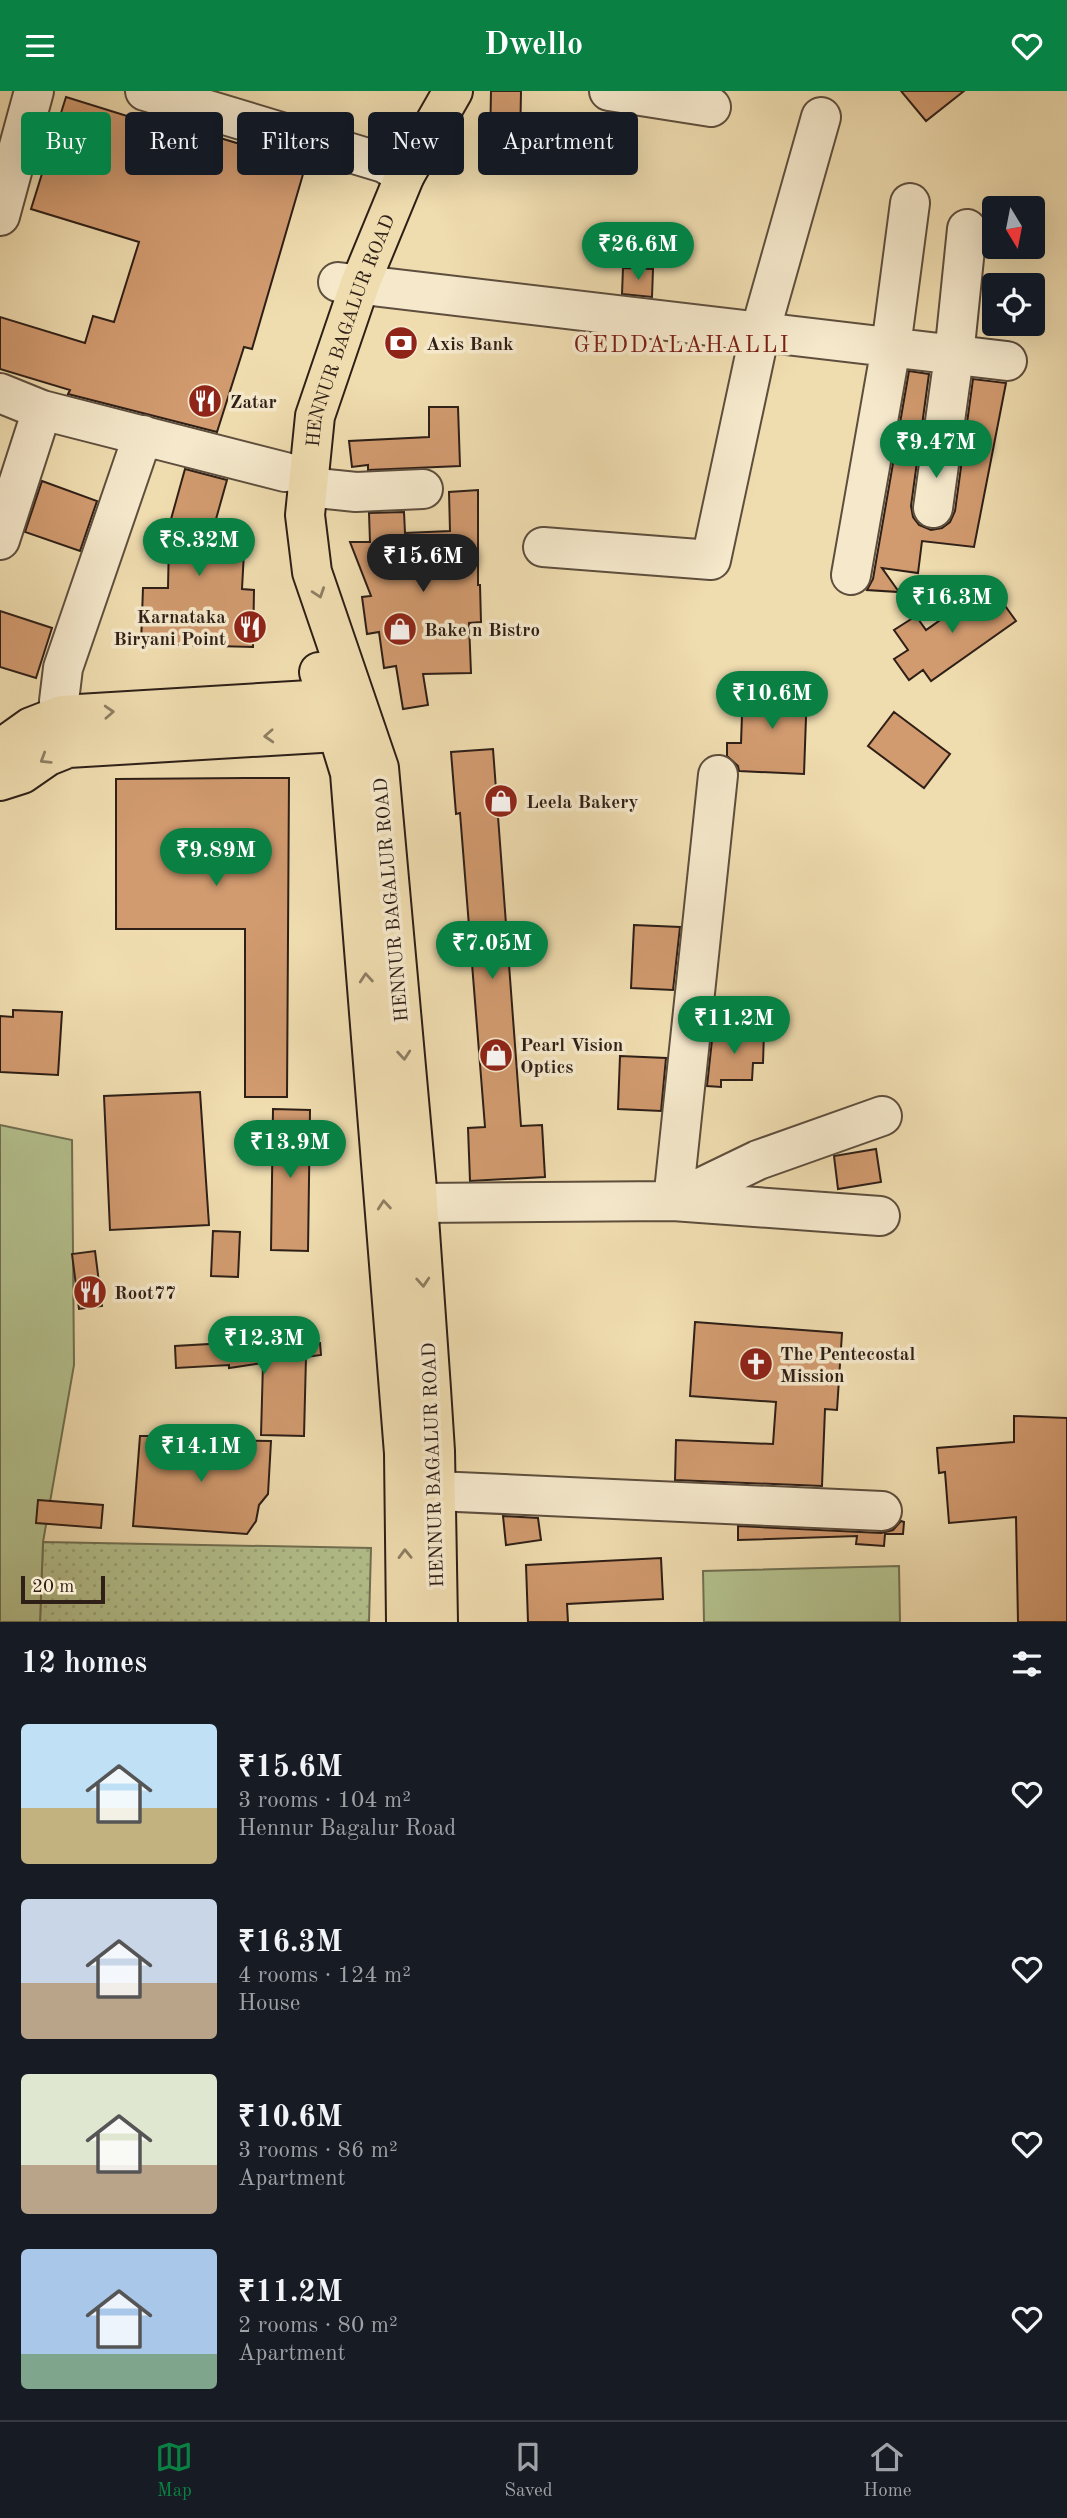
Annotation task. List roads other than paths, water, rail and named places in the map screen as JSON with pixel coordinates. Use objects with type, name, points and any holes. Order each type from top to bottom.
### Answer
[{"type":"main road","name":"HENNUR BAGALUR ROAD","points":[[419,112],[428,91]]},
{"type":"main road","name":"HENNUR BAGALUR ROAD","points":[[437,112],[453,91]]},
{"type":"main road","name":"HENNUR BAGALUR ROAD","points":[[392,175],[349,283],[296,479],[312,572],[345,712],[404,1453],[406,1622]]},
{"type":"main road","name":"HENNUR BAGALUR ROAD","points":[[345,712],[379,768],[418,1203],[434,1439],[438,1622]]},
{"type":"main road","points":[[0,746],[31,727],[62,715],[345,712]]},
{"type":"main road","points":[[0,781],[22,774],[48,756],[68,748],[345,712]]},
{"type":"street","points":[[0,216],[34,91]]},
{"type":"street","points":[[145,91],[368,161]]},
{"type":"street","points":[[609,91],[711,107]]},
{"type":"street","points":[[542,547],[710,560],[760,332],[821,117]]},
{"type":"street","points":[[851,575],[891,347],[910,203]]},
{"type":"street","points":[[933,508],[954,356],[967,229]]},
{"type":"street","points":[[349,283],[1007,361]]},
{"type":"street","points":[[0,393],[42,410],[143,435],[296,479],[356,492],[423,489]]},
{"type":"street","points":[[0,540],[42,410]]},
{"type":"street","points":[[59,701],[63,668],[143,435]]},
{"type":"street","points":[[673,1201],[718,775]]},
{"type":"street","points":[[673,1201],[758,1160],[882,1116]]},
{"type":"street","points":[[418,1203],[673,1201],[880,1216]]},
{"type":"street","points":[[435,1491],[882,1511]]},
{"type":"place","name":"Axis Bank","points":[[401,343]]},
{"type":"place","name":"Zatar","points":[[205,401]]},
{"type":"place","name":"Karnataka Biryani Point","points":[[250,627]]},
{"type":"place","name":"Bake n Bistro","points":[[400,629]]},
{"type":"place","name":"Leela Bakery","points":[[501,801]]},
{"type":"place","name":"Pearl Vision Optics","points":[[496,1055]]},
{"type":"place","name":"Root77","points":[[90,1292]]},
{"type":"place","name":"The Pentecostal Mission","points":[[756,1364]]},
{"type":"district","name":"GEDDALAHALLI","points":[[682,344]]}]
